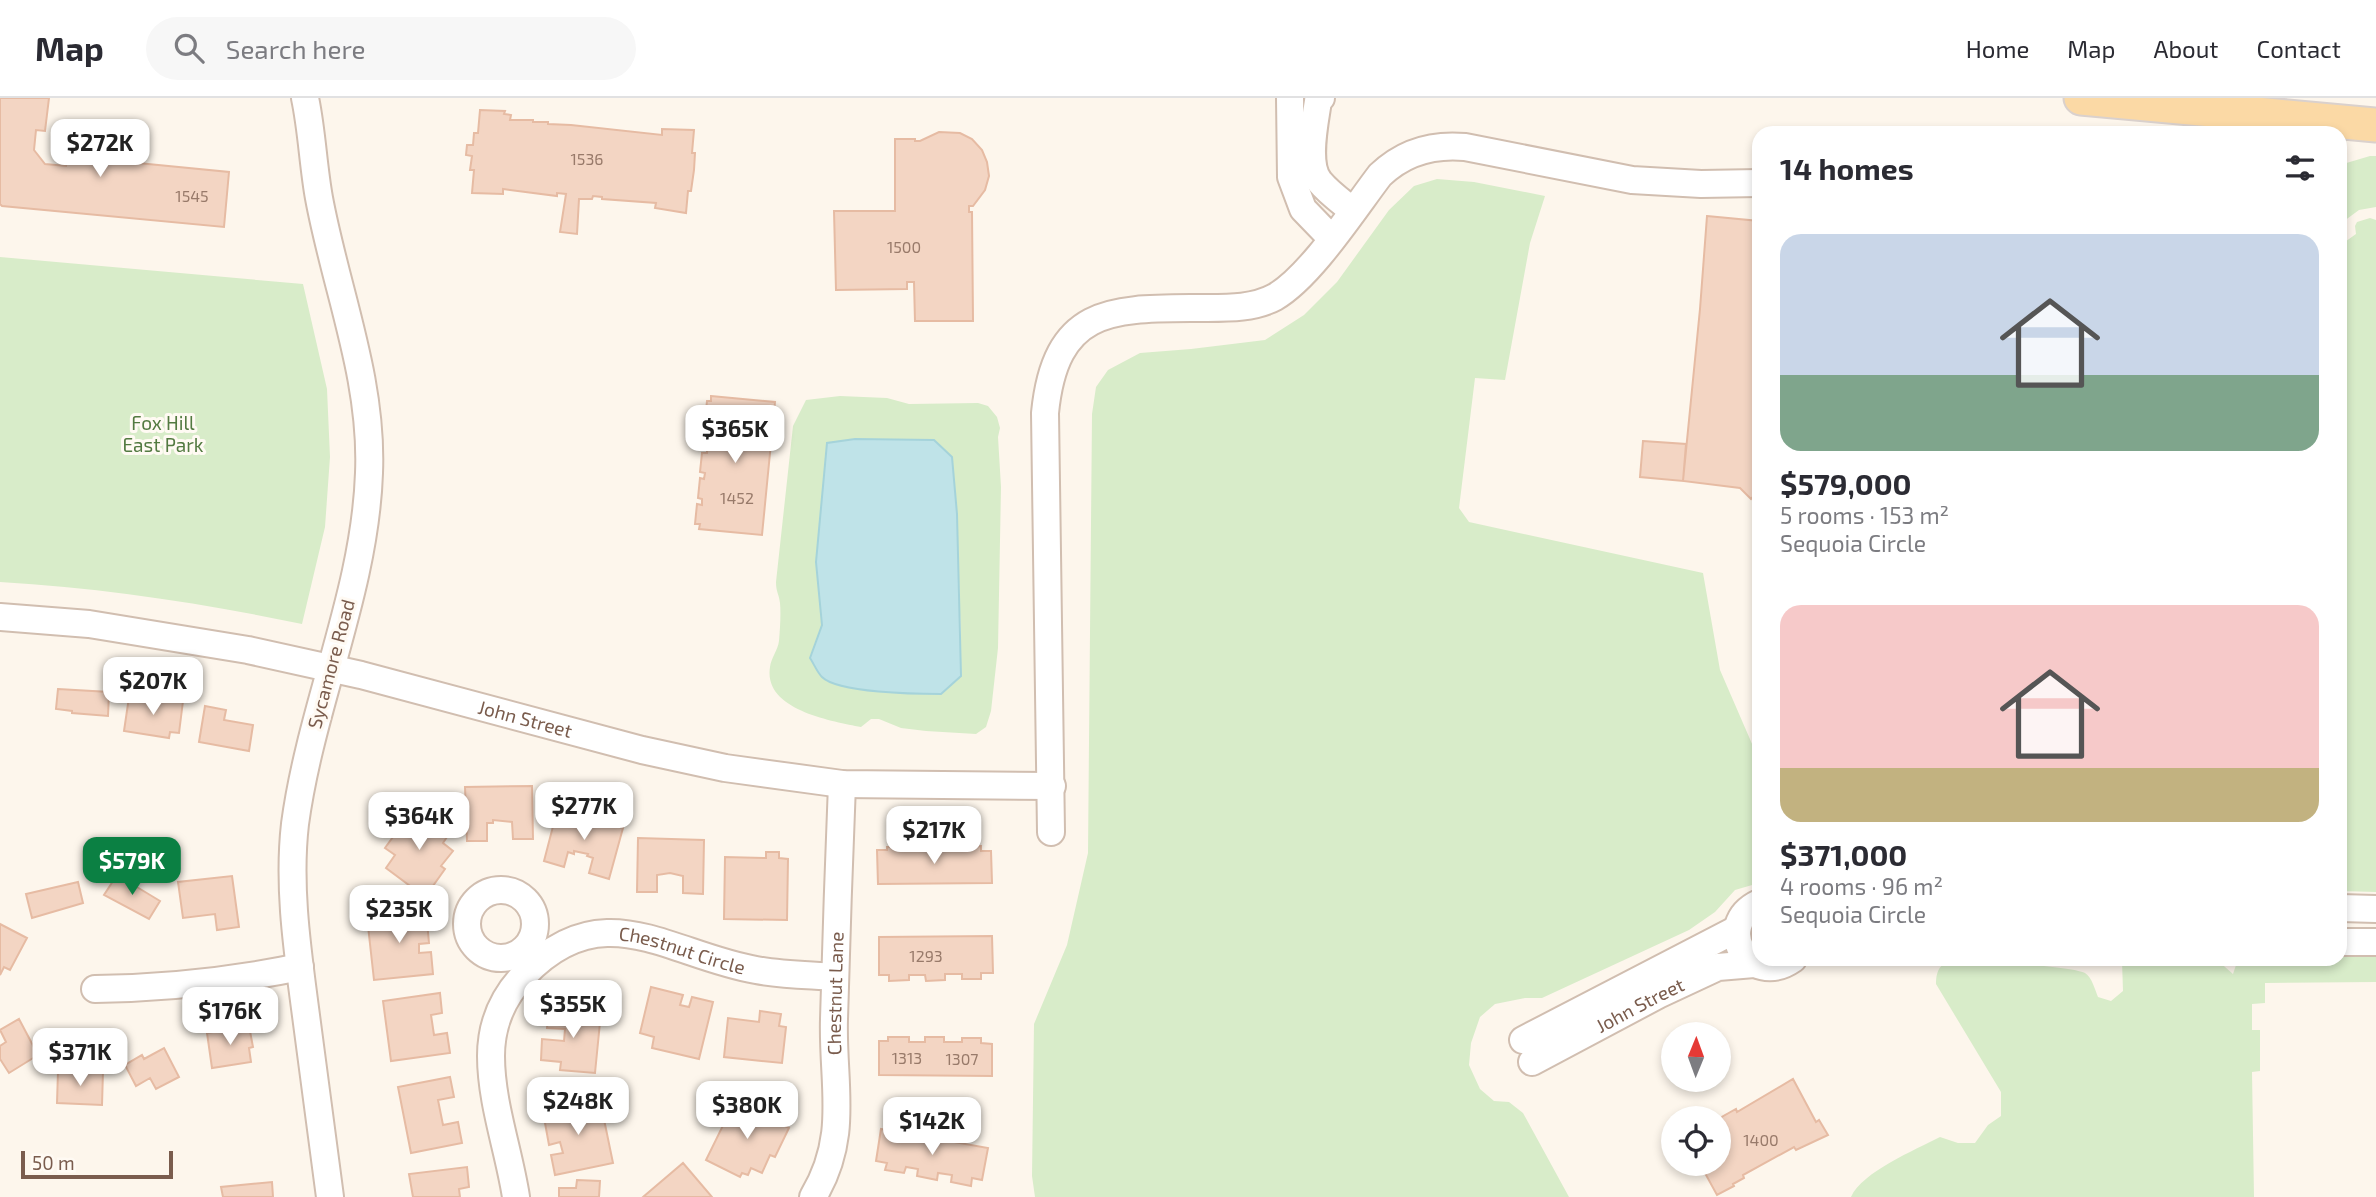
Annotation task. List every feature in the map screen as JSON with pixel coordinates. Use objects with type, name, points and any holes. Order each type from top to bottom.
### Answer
[{"type":"main road","points":[[2081,98],[2284,111],[2376,125]]},
{"type":"street","name":"Sycamore Road","points":[[305,98],[319,196],[358,356],[369,417],[369,473],[364,525],[353,583],[309,751],[295,826],[293,909],[330,1197]]},
{"type":"street","name":"Sycamore Road","points":[[312,134],[319,98]]},
{"type":"street","points":[[1290,98],[1291,177],[1303,209],[1332,239]]},
{"type":"street","points":[[1321,98],[1318,101],[1313,136],[1313,162],[1318,180],[1353,211]]},
{"type":"street","points":[[1051,832],[1045,413],[1055,362],[1067,341],[1106,314],[1132,309],[1254,306],[1275,297],[1305,271],[1380,175],[1390,166],[1426,148],[1465,146],[1632,180],[1701,184],[1752,183]]},
{"type":"street","name":"John Street","points":[[0,617],[89,624],[169,636],[329,668],[642,750],[725,768],[842,784],[1052,786]]},
{"type":"street","name":"Chestnut Lane","points":[[813,1197],[829,1159],[836,1130],[838,1094],[833,1024],[842,784]]},
{"type":"street","points":[[1752,906],[1742,917],[1737,929],[1738,943],[1744,955],[1752,962]]},
{"type":"street","points":[[2347,908],[2376,909]]},
{"type":"street","name":"John Street","points":[[1737,929],[1528,1051],[1718,967],[1752,964]]},
{"type":"street","name":"Chestnut Circle","points":[[516,1197],[492,1077],[492,1042],[500,1010],[530,955],[558,948],[581,937],[627,933],[656,939],[756,971],[835,977]]},
{"type":"street","points":[[2347,942],[2376,942]]},
{"type":"street","name":"John Street","points":[[1760,966],[1781,966]]},
{"type":"street","points":[[95,989],[156,988],[300,967]]},
{"type":"green space","points":[[2376,156],[2376,207],[2359,210],[2347,219],[2347,163]]},
{"type":"green space","points":[[1437,179],[1474,182],[1545,196],[1530,243],[1505,380],[1475,378],[1459,508],[1469,522],[1703,573],[1720,670],[1752,744],[1752,885],[1735,890],[1715,912],[1689,930],[1542,998],[1525,998],[1495,1004],[1480,1017],[1471,1043],[1469,1065],[1480,1089],[1494,1101],[1509,1102],[1523,1113],[1569,1197],[1035,1197],[1032,1176],[1034,1024],[1067,945],[1088,853],[1092,414],[1096,387],[1108,370],[1140,353],[1265,340],[1304,315],[1337,282],[1389,210],[1414,186]]},
{"type":"green space","points":[[2370,218],[2376,220],[2376,892],[2347,891],[2347,240],[2356,234],[2357,222]]},
{"type":"green space","name":"Fox Hill East Park","points":[[0,257],[303,284],[327,389],[330,457],[325,527],[302,624],[152,597],[0,582]]},
{"type":"green space","points":[[840,396],[887,398],[909,404],[978,403],[988,406],[997,417],[1000,428],[998,437],[1001,487],[998,648],[991,711],[986,727],[976,734],[901,728],[879,719],[871,719],[861,727],[802,711],[777,694],[771,682],[770,667],[779,641],[780,600],[776,582],[793,426],[806,400]],"holes":[[[934,441],[952,457],[957,514],[961,645],[810,659],[822,625],[816,562],[827,444]]]},
{"type":"green space","points":[[2347,949],[2376,949],[2376,982],[2265,983],[2265,1003],[2252,1004],[2252,1030],[2260,1030],[2260,1071],[2252,1072],[2254,1197],[1851,1197],[1877,1170],[1904,1155],[1940,1137],[1958,1143],[1975,1143],[1988,1125],[2001,1116],[2001,1092],[1936,984],[1938,970],[1942,966],[2046,966],[2076,970],[2087,975],[2098,997],[2111,1001],[2123,991],[2122,966],[2224,966],[2233,974],[2236,966],[2347,966]]},
{"type":"water","points":[[855,439],[934,440],[952,457],[957,514],[961,676],[941,694],[878,692],[844,686],[822,677],[810,658],[822,625],[816,562],[827,443]]},
{"type":"building","points":[[0,98],[49,98],[45,131],[36,130],[34,150],[45,164],[66,166],[67,156],[229,172],[224,227],[2,206]]},
{"type":"building","points":[[480,110],[505,111],[504,114],[511,115],[510,120],[533,120],[548,124],[662,135],[662,129],[694,130],[694,170],[686,213],[655,208],[656,203],[593,196],[592,199],[579,199],[577,234],[560,232],[566,194],[557,193],[557,196],[503,189],[503,194],[472,193],[472,156],[466,155],[467,145],[473,145],[474,133],[478,133]]},
{"type":"building","points":[[939,132],[960,133],[972,139],[982,150],[987,162],[989,176],[985,190],[973,206],[969,206],[969,212],[972,212],[973,321],[915,321],[914,282],[907,282],[907,289],[836,290],[834,211],[895,211],[895,139],[920,141]]},
{"type":"building","points":[[1707,216],[1752,220],[1751,499],[1740,488],[1683,481]]},
{"type":"building","points":[[711,396],[775,402],[762,535],[699,529],[700,524],[695,524],[697,504],[702,505],[702,499],[698,498],[700,478],[704,479],[705,473],[700,472],[702,453],[707,453],[707,447],[703,447],[705,427],[709,427],[710,421],[705,420],[707,401],[711,401]]},
{"type":"building","points":[[1643,441],[1686,444],[1683,481],[1640,477]]},
{"type":"building","points":[[58,689],[109,692],[108,716],[56,709]]},
{"type":"building","points":[[129,697],[183,701],[179,733],[170,732],[169,738],[124,731]]},
{"type":"building","points":[[205,706],[226,710],[224,720],[253,725],[249,751],[199,742]]},
{"type":"building","points":[[532,786],[533,839],[513,839],[512,822],[493,820],[493,823],[487,823],[487,841],[467,841],[465,787]]},
{"type":"building","points":[[414,808],[444,829],[442,833],[447,837],[443,843],[453,851],[441,866],[445,869],[425,897],[386,868],[395,855],[385,848]]},
{"type":"building","points":[[557,811],[623,828],[609,879],[589,873],[593,858],[587,856],[588,854],[568,852],[564,867],[544,861]]},
{"type":"building","points":[[638,838],[704,840],[703,894],[683,893],[683,876],[670,873],[657,875],[657,892],[637,892]]},
{"type":"building","points":[[981,846],[981,851],[991,851],[992,883],[878,884],[877,850],[907,847],[908,850],[962,850],[962,847]]},
{"type":"building","points":[[766,852],[779,852],[779,858],[788,859],[787,920],[724,919],[725,857],[766,858]]},
{"type":"building","points":[[117,875],[160,901],[149,919],[104,895]]},
{"type":"building","points":[[232,876],[239,927],[217,930],[215,914],[183,918],[178,882]]},
{"type":"building","points":[[78,882],[83,903],[32,918],[26,894]]},
{"type":"building","points":[[426,911],[429,943],[419,944],[419,953],[431,952],[433,974],[374,980],[367,917]]},
{"type":"building","points":[[0,924],[27,938],[10,970],[4,967],[0,975]]},
{"type":"building","points":[[992,936],[993,973],[981,973],[981,979],[962,979],[962,974],[945,974],[945,980],[926,981],[925,975],[909,975],[909,980],[889,981],[889,975],[879,975],[879,937]]},
{"type":"building","points":[[651,987],[683,995],[680,1005],[689,1007],[692,997],[713,1002],[699,1059],[652,1048],[654,1037],[640,1033]]},
{"type":"building","points":[[440,993],[442,1013],[431,1015],[434,1035],[447,1033],[450,1053],[391,1061],[383,1001]]},
{"type":"building","points":[[549,1007],[601,1012],[595,1073],[560,1070],[561,1062],[541,1060],[542,1039],[564,1041],[565,1029],[547,1028]]},
{"type":"building","points":[[760,1011],[781,1014],[779,1026],[786,1027],[782,1063],[724,1057],[728,1018],[759,1022]]},
{"type":"building","points":[[19,1019],[38,1055],[9,1073],[0,1059],[0,1046],[6,1042],[0,1030]]},
{"type":"building","points":[[249,1026],[253,1047],[249,1048],[251,1062],[212,1068],[207,1033]]},
{"type":"building","points":[[888,1037],[909,1037],[909,1042],[925,1042],[925,1037],[944,1037],[944,1042],[981,1038],[981,1043],[992,1044],[992,1076],[879,1075],[879,1041],[888,1041]]},
{"type":"building","points":[[164,1048],[179,1077],[156,1089],[150,1078],[136,1086],[125,1065],[142,1055],[144,1059]]},
{"type":"building","points":[[58,1071],[103,1071],[102,1105],[57,1103]]},
{"type":"building","points":[[450,1077],[454,1097],[438,1100],[443,1125],[458,1122],[462,1143],[411,1153],[398,1087]]},
{"type":"building","points":[[1793,1079],[1816,1122],[1819,1120],[1828,1135],[1796,1150],[1794,1147],[1743,1175],[1744,1178],[1733,1184],[1734,1186],[1717,1195],[1707,1176],[1731,1176],[1731,1112],[1736,1109],[1737,1112]]},
{"type":"building","points":[[600,1100],[613,1163],[555,1175],[551,1155],[563,1153],[560,1142],[549,1145],[543,1112]]},
{"type":"building","points":[[735,1101],[789,1128],[775,1157],[770,1155],[762,1173],[751,1168],[748,1175],[742,1173],[740,1177],[706,1160]]},
{"type":"building","points":[[881,1129],[988,1148],[982,1180],[972,1178],[971,1186],[951,1182],[952,1175],[938,1173],[937,1180],[917,1176],[918,1169],[906,1167],[904,1173],[885,1170],[887,1163],[876,1161]]},
{"type":"building","points":[[683,1163],[712,1197],[643,1197]]},
{"type":"building","points":[[467,1167],[469,1187],[459,1189],[460,1197],[413,1197],[409,1174]]},
{"type":"building","points":[[577,1180],[600,1181],[599,1197],[559,1197],[559,1188],[576,1188]]},
{"type":"building","points":[[272,1182],[273,1197],[223,1197],[221,1187]]}]
